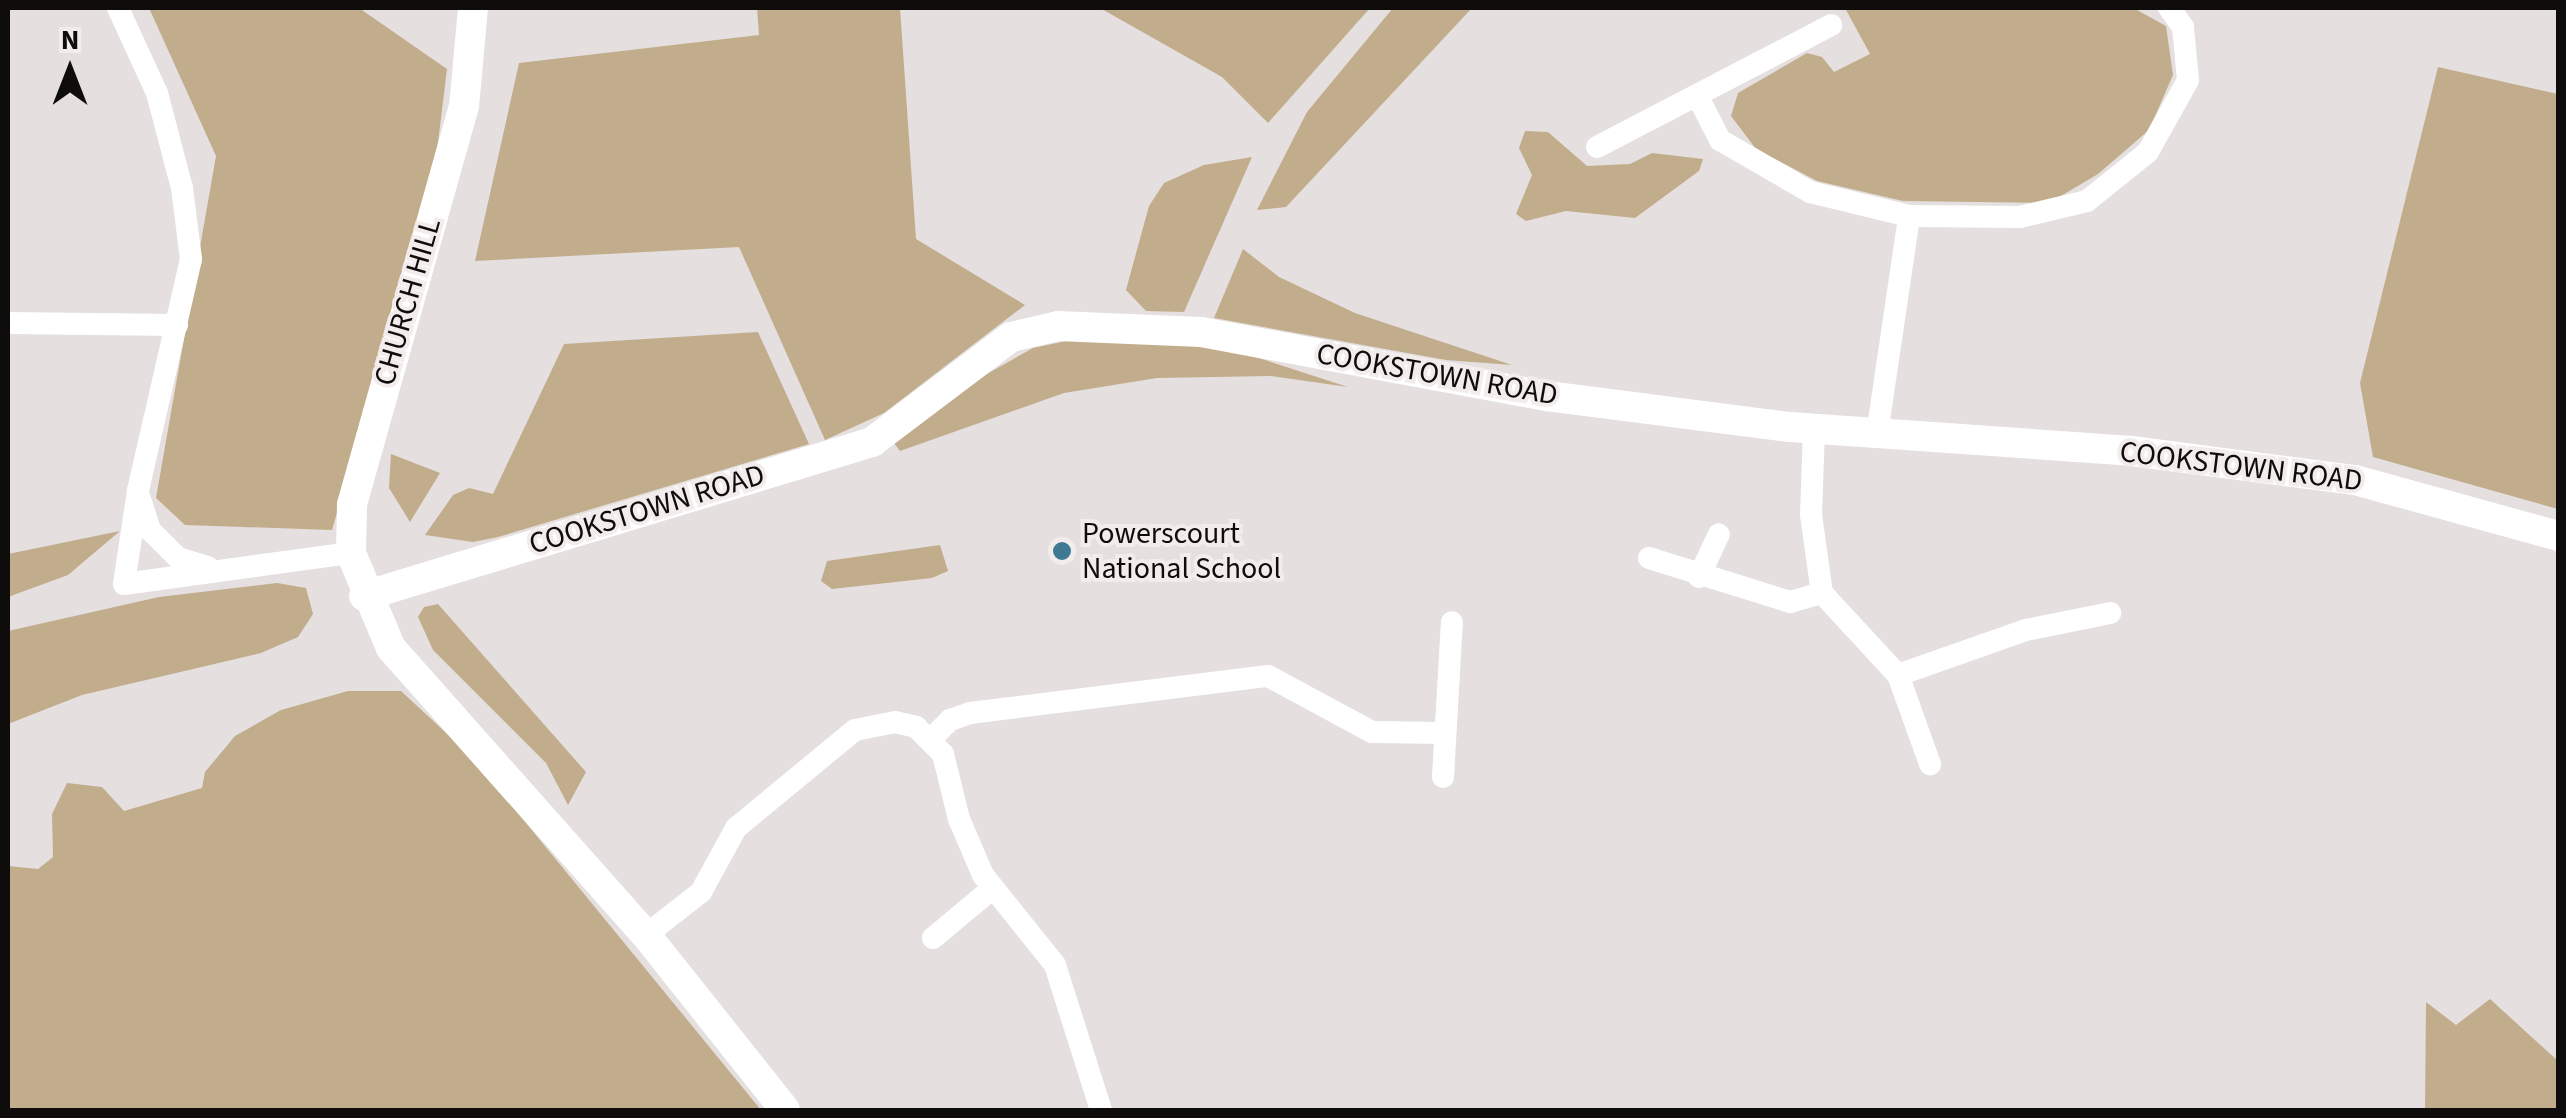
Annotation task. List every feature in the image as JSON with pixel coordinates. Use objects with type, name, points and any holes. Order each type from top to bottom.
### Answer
[{"type":"street","points":[[118,8],[157,94],[182,188],[191,259],[138,491],[124,584],[351,553]]},
{"type":"street","name":"CHURCH HILL","points":[[473,8],[464,106],[352,504],[351,553],[364,596],[392,648],[646,935],[785,1110]]},
{"type":"street","points":[[1697,95],[1720,140],[1810,192],[1909,216],[2020,217],[2087,201],[2148,152],[2188,80],[2183,27],[2168,8]]},
{"type":"street","points":[[1597,147],[1832,25]]},
{"type":"street","points":[[1877,434],[1909,216]]},
{"type":"street","points":[[8,324],[177,325]]},
{"type":"street","name":"COOKSTOWN ROAD","points":[[364,596],[872,442],[1011,338],[1058,326],[1201,332],[1547,396],[1814,429],[2130,451],[2355,480],[2558,536]]},
{"type":"street","points":[[1814,429],[1812,515],[1822,593],[1898,675],[1930,764]]},
{"type":"street","points":[[138,491],[150,530],[178,558],[218,570]]},
{"type":"street","points":[[1699,578],[1719,534]]},
{"type":"street","points":[[1649,558],[1699,578],[1790,602],[1822,593]]},
{"type":"street","points":[[1898,675],[2026,630],[2110,613]]},
{"type":"street","points":[[1443,777],[1452,622]]},
{"type":"street","points":[[933,737],[970,712],[1268,676],[1372,732],[1444,733]]},
{"type":"street","points":[[646,935],[701,892],[736,828],[855,730],[895,722],[933,737]]},
{"type":"street","points":[[933,737],[969,847],[993,888],[1055,965],[1101,1110]]},
{"type":"street","points":[[932,938],[993,888]]},
{"type":"shaded area","points":[[149,8],[359,8],[447,69],[434,175],[332,530],[185,525],[156,498],[216,156]]},
{"type":"shaded area","points":[[757,8],[900,8],[916,239],[1025,305],[884,413],[825,440],[739,247],[475,261],[519,63],[759,35]]},
{"type":"shaded area","points":[[1100,8],[1370,8],[1268,123],[1222,77]]},
{"type":"shaded area","points":[[1393,8],[1472,8],[1286,207],[1257,210],[1307,112]]},
{"type":"shaded area","points":[[1845,8],[2137,10],[2166,26],[2173,75],[2149,130],[2098,174],[2049,203],[1903,201],[1817,181],[1756,149],[1731,116],[1738,93],[1807,53],[1822,57],[1834,72],[1870,54]]},
{"type":"shaded area","points":[[2438,67],[2558,94],[2558,509],[2373,457],[2360,383]]},
{"type":"shaded area","points":[[1525,131],[1548,132],[1587,166],[1630,164],[1652,153],[1703,159],[1699,171],[1635,218],[1566,211],[1526,221],[1516,214],[1532,175],[1519,148]]},
{"type":"shaded area","points":[[1252,157],[1184,312],[1146,311],[1126,290],[1149,206],[1164,183],[1204,165]]},
{"type":"shaded area","points":[[1243,249],[1279,277],[1355,313],[1512,365],[1446,360],[1214,318]]},
{"type":"shaded area","points":[[758,332],[809,444],[498,537],[473,542],[425,535],[453,495],[469,488],[493,494],[564,344]]},
{"type":"shaded area","points":[[1095,335],[1228,348],[1348,387],[1271,376],[1157,378],[1064,393],[900,451],[894,443],[985,375],[1033,348]]},
{"type":"shaded area","points":[[391,454],[440,473],[410,522],[389,488]]},
{"type":"shaded area","points":[[120,531],[68,575],[8,597],[8,554]]},
{"type":"shaded area","points":[[940,545],[948,571],[932,578],[832,589],[821,581],[827,561]]},
{"type":"shaded area","points":[[277,583],[306,588],[313,614],[298,637],[261,653],[82,695],[8,724],[8,631],[159,597]]},
{"type":"shaded area","points":[[438,604],[586,772],[568,805],[546,763],[433,650],[418,617],[424,607]]},
{"type":"shaded area","points":[[348,691],[401,691],[472,757],[761,1110],[8,1110],[8,866],[38,869],[53,857],[52,814],[67,783],[102,787],[124,811],[202,788],[205,772],[235,736],[281,710]]},
{"type":"shaded area","points":[[2490,999],[2558,1061],[2558,1110],[2425,1110],[2426,1002],[2456,1025]]},
{"type":"place","name":"Powerscourt National School","points":[[1062,551]]}]
